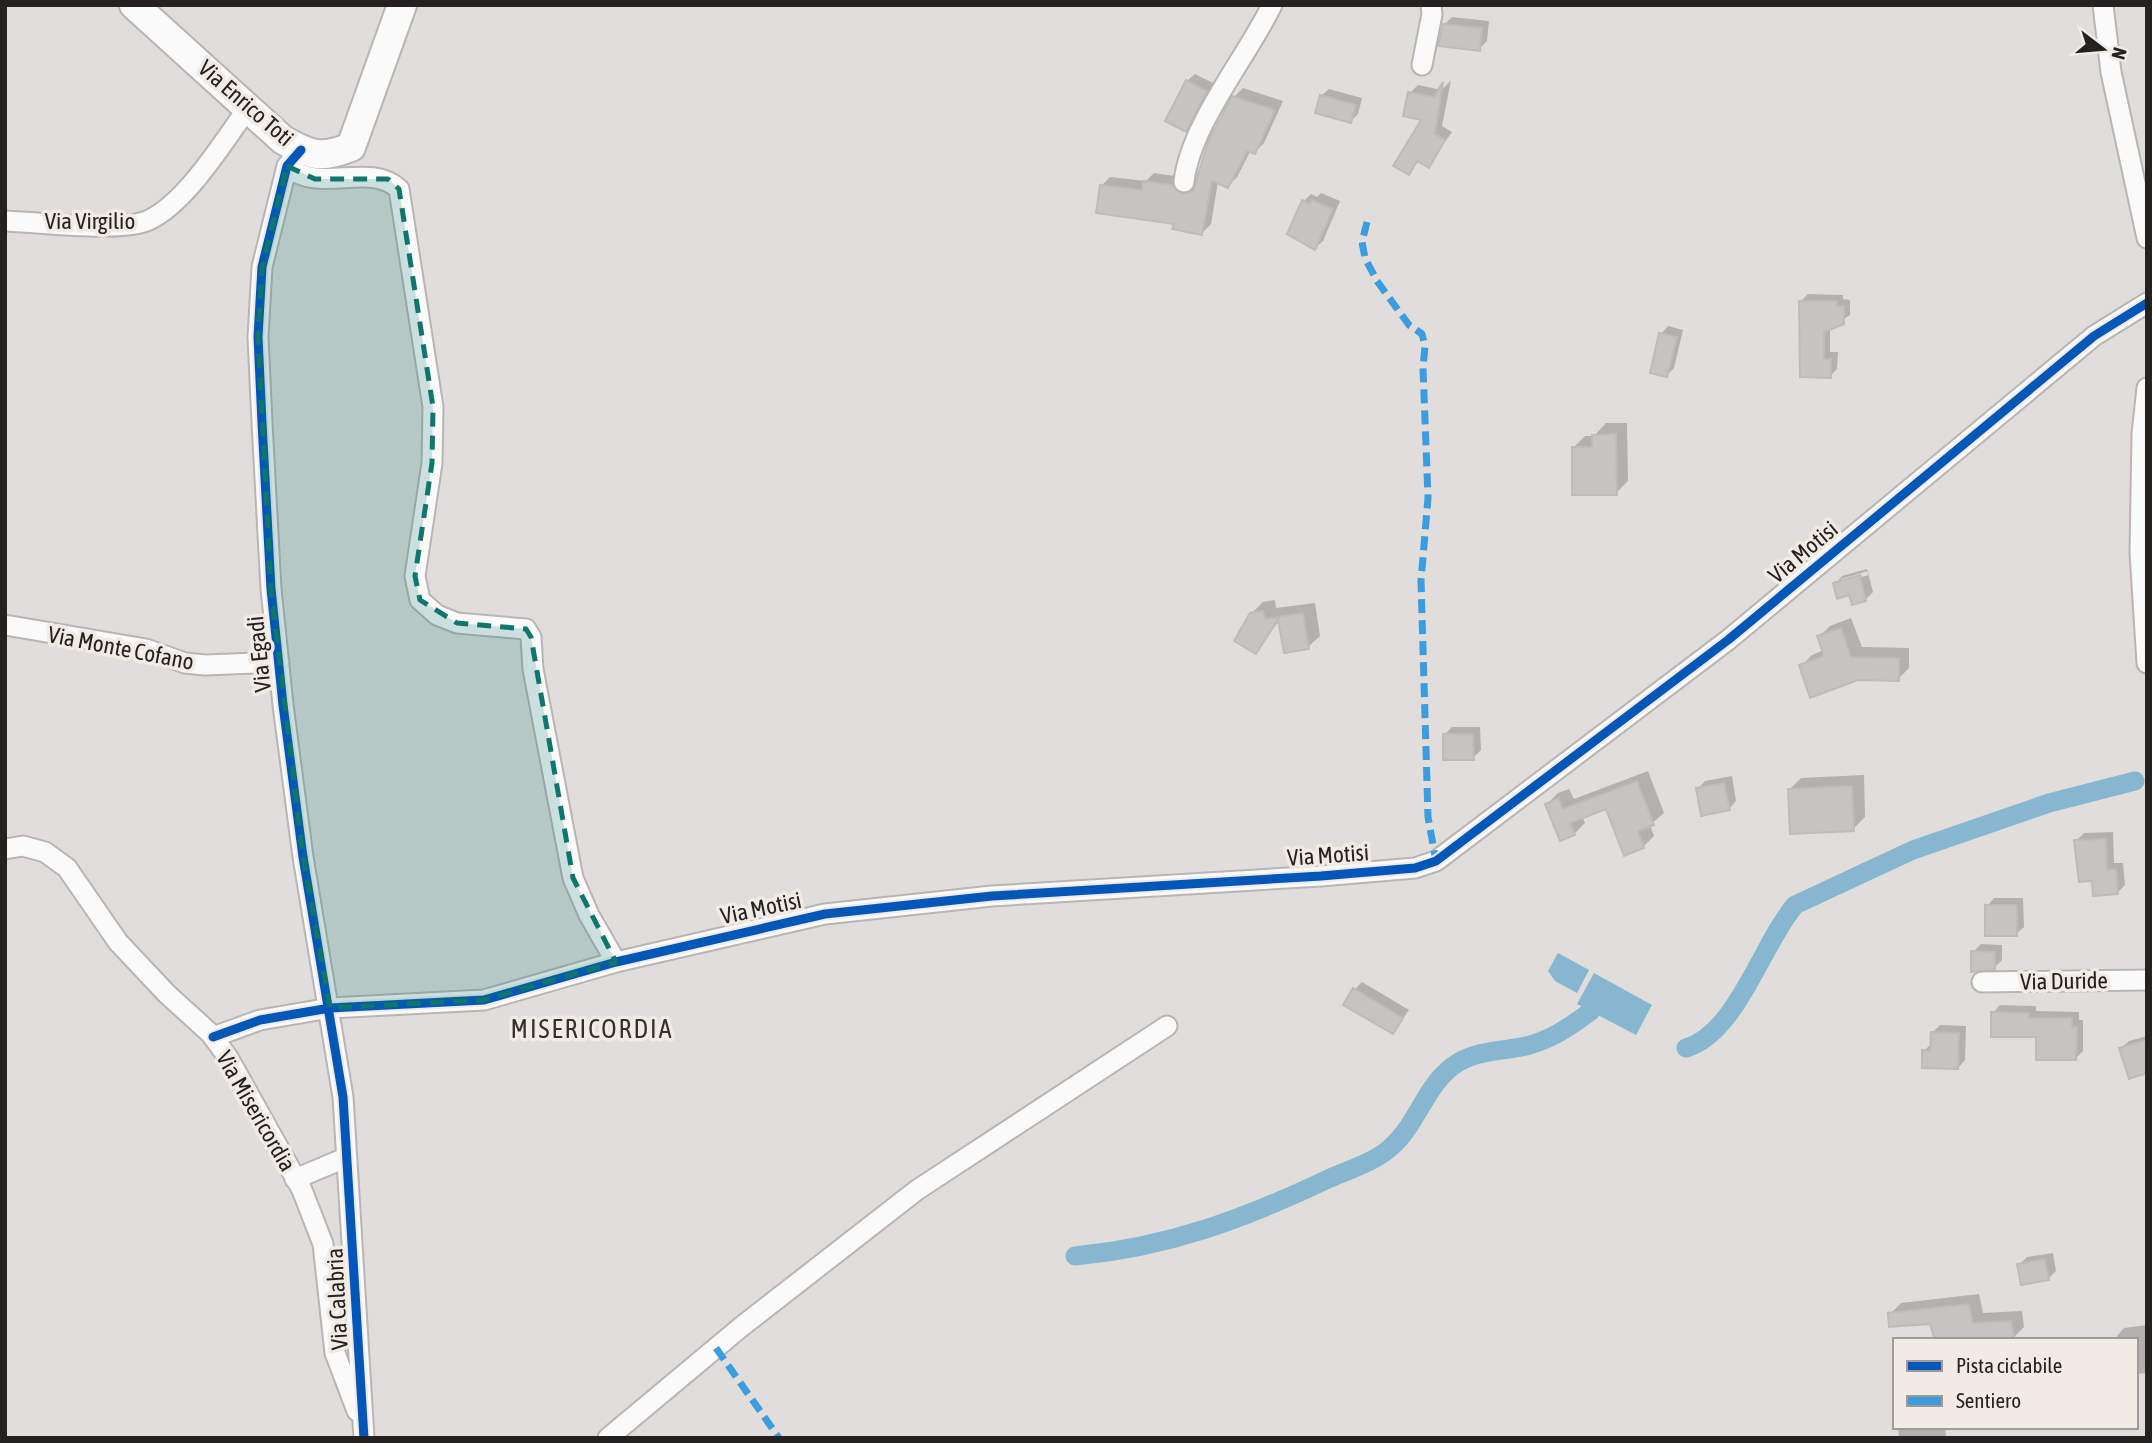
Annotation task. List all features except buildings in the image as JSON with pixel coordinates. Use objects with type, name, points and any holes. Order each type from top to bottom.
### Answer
[{"type":"main road","name":"Via Enrico Toti","points":[[134,5],[283,140],[294,158],[328,156],[351,147],[402,5]]},
{"type":"street","points":[[1184,182],[1186,159],[1237,69],[1247,44],[1272,5]]},
{"type":"street","points":[[1422,65],[1432,14],[1431,5]]},
{"type":"street","points":[[2103,5],[2111,72],[2147,238]]},
{"type":"street","name":"Via Virgilio","points":[[5,221],[125,224],[148,221],[169,207],[248,108]]},
{"type":"street","name":"Via Egadi","points":[[294,158],[262,267],[258,337],[271,589],[303,857],[343,1097],[345,1158]]},
{"type":"street","points":[[294,158],[298,176],[339,181],[370,176],[388,179],[399,189],[405,212],[433,407],[432,463],[415,576],[420,600],[437,615],[457,623],[526,629],[531,637],[533,669],[573,878],[589,915],[616,962]]},
{"type":"street","name":"Via Motisi","points":[[212,1036],[260,1020],[330,1008],[484,1000],[616,962],[755,928],[889,905],[1321,876],[1415,867],[1436,861],[1718,647],[2094,336],[2147,303]]},
{"type":"street","points":[[2147,388],[2142,434],[2140,553],[2147,663]]},
{"type":"street","name":"Via Monte Cofano","points":[[5,625],[146,649],[185,663],[205,665],[279,662]]},
{"type":"street","name":"Via Misericordia","points":[[5,849],[23,846],[46,852],[67,868],[118,942],[167,994],[212,1036],[229,1059],[295,1179],[323,1244],[335,1353],[363,1431]]},
{"type":"street","name":"Via Duride","points":[[1982,982],[2147,980]]},
{"type":"street","points":[[608,1438],[741,1327],[917,1191],[1167,1026]]},
{"type":"street","points":[[295,1179],[345,1158]]},
{"type":"street","name":"Via Calabria","points":[[345,1158],[355,1260],[363,1431]]},
{"type":"highlighted area","points":[[287,166],[315,179],[388,179],[399,189],[433,407],[432,463],[415,576],[420,600],[457,623],[526,629],[531,637],[573,878],[616,962],[484,1000],[330,1008],[303,857],[271,589],[258,337],[262,267]]},
{"type":"water","points":[[1558,953],[1589,970],[1577,993],[1555,981],[1548,971]]},
{"type":"water","points":[[1594,973],[1652,1005],[1636,1035],[1577,1004]]},
{"type":"waterway","points":[[1686,1048],[1704,1039],[1734,1007],[1795,905],[1913,850],[2049,803],[2135,781]]},
{"type":"waterway","points":[[1075,1256],[1142,1246],[1205,1229],[1266,1207],[1368,1162],[1400,1138],[1438,1080],[1459,1062],[1475,1055],[1544,1040],[1591,1011]]},
{"type":"marked path","points":[[1367,222],[1362,242],[1365,258],[1377,281],[1409,325],[1422,334],[1425,346],[1423,368],[1428,498],[1421,581],[1428,817],[1436,861]]},
{"type":"marked path","points":[[716,1348],[779,1438]]},
{"type":"cycle path","points":[[301,150],[287,166],[262,267],[258,337],[262,423],[271,589],[283,705],[303,857],[343,1097],[364,1438]]},
{"type":"cycle path","points":[[213,1037],[260,1020],[330,1008],[484,1000],[616,962],[825,914],[992,896],[1415,868],[1436,861],[1728,640],[2094,336],[2147,303]]},
{"type":"district","name":"MISERICORDIA","points":[[592,1029]]}]
